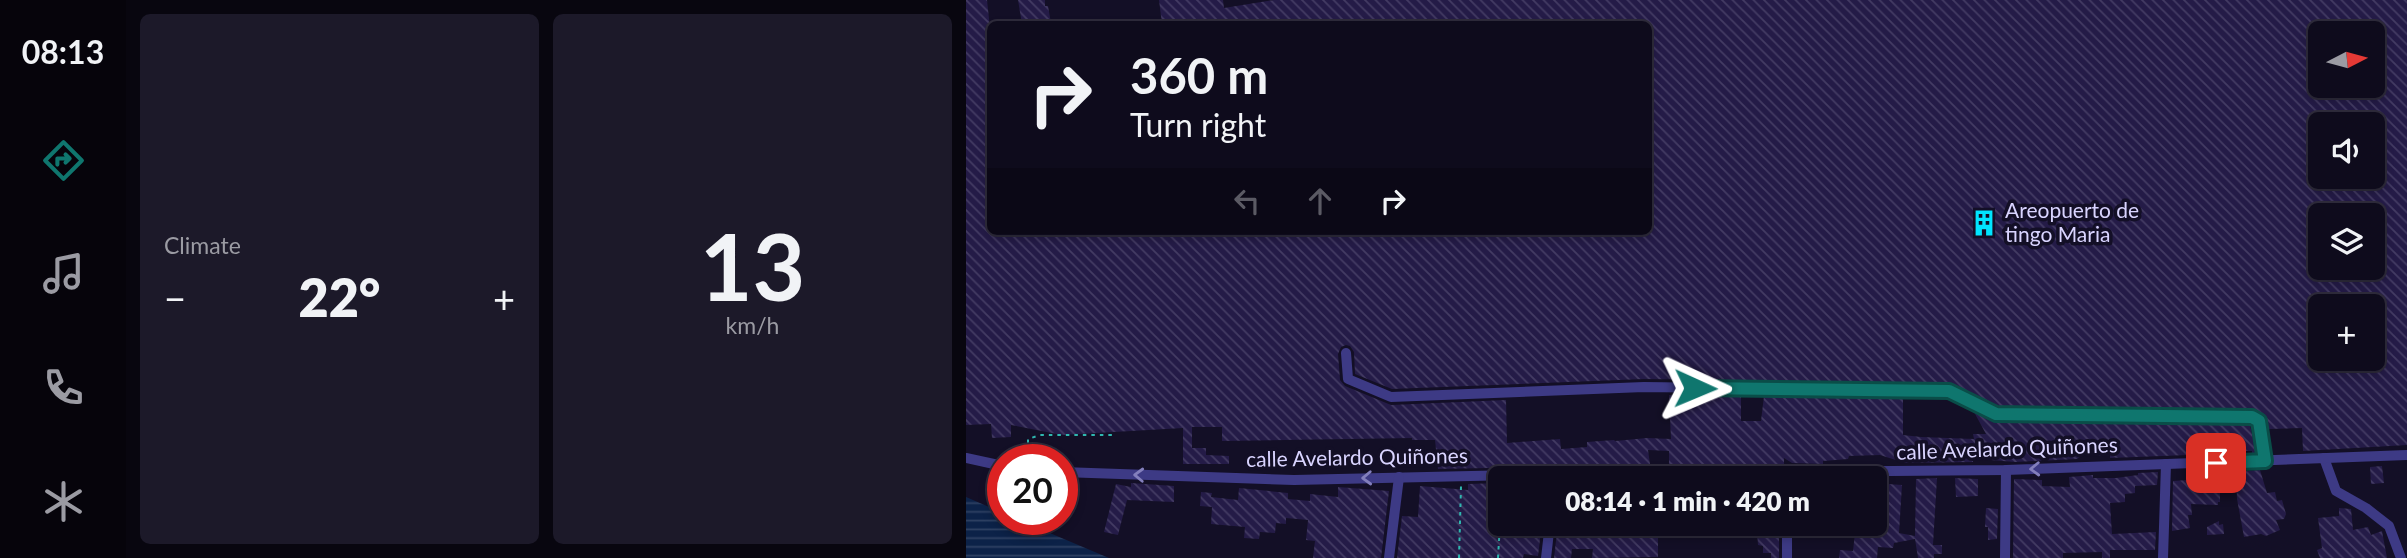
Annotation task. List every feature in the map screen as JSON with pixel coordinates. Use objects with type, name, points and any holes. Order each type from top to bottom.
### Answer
[{"type":"street","points":[[1346,353],[1348,379],[1391,397],[1644,387],[1949,391],[1996,414],[2252,417],[2259,421],[2265,461]]},
{"type":"street","name":"calle Avelardo Quiñones","points":[[1887,473],[2407,455]]},
{"type":"street","points":[[966,458],[987,463]]},
{"type":"street","points":[[2324,458],[2336,491],[2366,508],[2389,526],[2401,558]]},
{"type":"street","points":[[2163,558],[2166,464]]},
{"type":"street","points":[[2006,470],[2006,558]]},
{"type":"street","name":"calle Avelardo Quiñones","points":[[1078,473],[1294,480],[1488,476]]},
{"type":"street","points":[[1389,558],[1399,477]]},
{"type":"street","points":[[1546,558],[1549,536]]},
{"type":"street","points":[[1787,536],[1787,558]]},
{"type":"path","points":[[1028,444],[1028,439],[1040,435],[1114,435]]},
{"type":"path","points":[[1459,558],[1461,476]]},
{"type":"path","points":[[1498,558],[1499,536]]},
{"type":"water","points":[[966,497],[987,506],[987,535],[1055,535],[1109,558],[966,558]]},
{"type":"building","name":"Areopuerto de tingo Maria","points":[[966,0],[987,0],[989,21],[987,21],[987,235],[1652,235],[1652,21],[1162,21],[1159,0],[1223,0],[1224,8],[1274,0],[2407,0],[2407,445],[2303,451],[2302,428],[2268,429],[2265,416],[2253,409],[1998,406],[1949,383],[1644,379],[1392,389],[1355,374],[1354,352],[1346,345],[1341,347],[1338,354],[1340,380],[1345,386],[1391,405],[1506,400],[1507,443],[1560,439],[1561,449],[1587,447],[1587,442],[1671,439],[1669,395],[1741,396],[1741,421],[1761,421],[1764,396],[1903,398],[1903,435],[1921,437],[1974,439],[1973,434],[1986,434],[1974,412],[1996,422],[2250,425],[2256,453],[2235,451],[2235,454],[2228,454],[2225,441],[2220,441],[2220,452],[2214,454],[2110,458],[2110,455],[2094,456],[2093,448],[2077,459],[2015,462],[1991,460],[1991,447],[1973,448],[1973,462],[1905,463],[1880,455],[1849,456],[1848,459],[1823,461],[1823,464],[1792,463],[1784,458],[1784,464],[1669,465],[1669,451],[1648,450],[1650,464],[1438,469],[1435,440],[1412,438],[1222,441],[1222,427],[1192,427],[1192,448],[1206,448],[1206,455],[1229,456],[1229,464],[1183,464],[1183,428],[1062,435],[1011,425],[1011,437],[992,438],[991,424],[966,425]]},
{"type":"building","points":[[1018,0],[1045,0],[1051,21],[1022,21]]},
{"type":"building","points":[[2382,466],[2384,483],[2371,484],[2370,467]]},
{"type":"building","points":[[2260,470],[2267,493],[2275,492],[2277,501],[2282,500],[2286,514],[2284,519],[2276,520],[2280,530],[2266,536],[2261,534],[2244,537],[2237,499],[2236,472]]},
{"type":"building","points":[[2158,472],[2157,485],[2135,486],[2135,493],[2125,494],[2125,502],[2110,503],[2112,534],[2156,532],[2155,550],[2110,550],[2110,558],[2102,558],[2102,552],[2063,553],[2063,558],[2013,558],[2014,479],[2042,480],[2042,486],[2070,487],[2069,477],[2093,475],[2093,478],[2116,478]]},
{"type":"building","points":[[1937,478],[1933,545],[1942,545],[1942,554],[1934,554],[1934,558],[1918,558],[1915,539],[1894,543],[1893,548],[1878,547],[1877,558],[1839,558],[1840,550],[1853,551],[1855,536],[1887,536],[1887,484],[1902,485],[1899,533],[1915,536],[1916,479]]},
{"type":"building","points":[[1955,478],[1978,479],[1978,496],[1956,497]]},
{"type":"building","points":[[2188,480],[2189,485],[2220,485],[2220,502],[2218,505],[2191,504],[2192,515],[2188,515],[2190,528],[2172,531],[2173,481]]},
{"type":"building","points":[[1131,483],[1174,486],[1174,502],[1127,500],[1118,535],[1104,532],[1116,484],[1131,487]]},
{"type":"building","points":[[1488,483],[1488,536],[1540,536],[1538,556],[1524,554],[1523,558],[1397,558],[1402,516],[1418,517],[1420,486],[1468,490],[1468,484]]},
{"type":"building","points":[[1338,487],[1389,491],[1381,558],[1313,558],[1315,541],[1306,540],[1308,520],[1286,518],[1286,524],[1276,523],[1275,533],[1260,532],[1259,539],[1244,538],[1245,527],[1211,524],[1212,507],[1200,506],[1201,492],[1212,493],[1211,497],[1238,500],[1239,488],[1288,493],[1288,499],[1310,501],[1310,494],[1338,497]]},
{"type":"building","points":[[1986,508],[1998,509],[1997,539],[1988,540],[1988,527],[1985,527]]},
{"type":"building","points":[[2339,508],[2351,509],[2353,530],[2368,527],[2371,535],[2382,531],[2387,558],[2320,558],[2317,550],[2322,548],[2318,518],[2339,516]]},
{"type":"building","points":[[2219,521],[2219,525],[2223,524],[2224,534],[2207,535],[2207,527]]},
{"type":"building","points":[[1557,536],[1658,536],[1658,557],[1592,558],[1593,549],[1572,549],[1571,558],[1554,558]]},
{"type":"building","points":[[1757,536],[1779,536],[1779,558],[1771,558],[1771,553],[1763,553],[1763,546],[1758,545]]},
{"type":"place","name":"Areopuerto de tingo Maria","points":[[1984,223]]},
{"type":"route","points":[[1695,388],[1949,391],[1996,414],[2252,417],[2259,421],[2263,433],[2265,461],[2216,463]]}]
